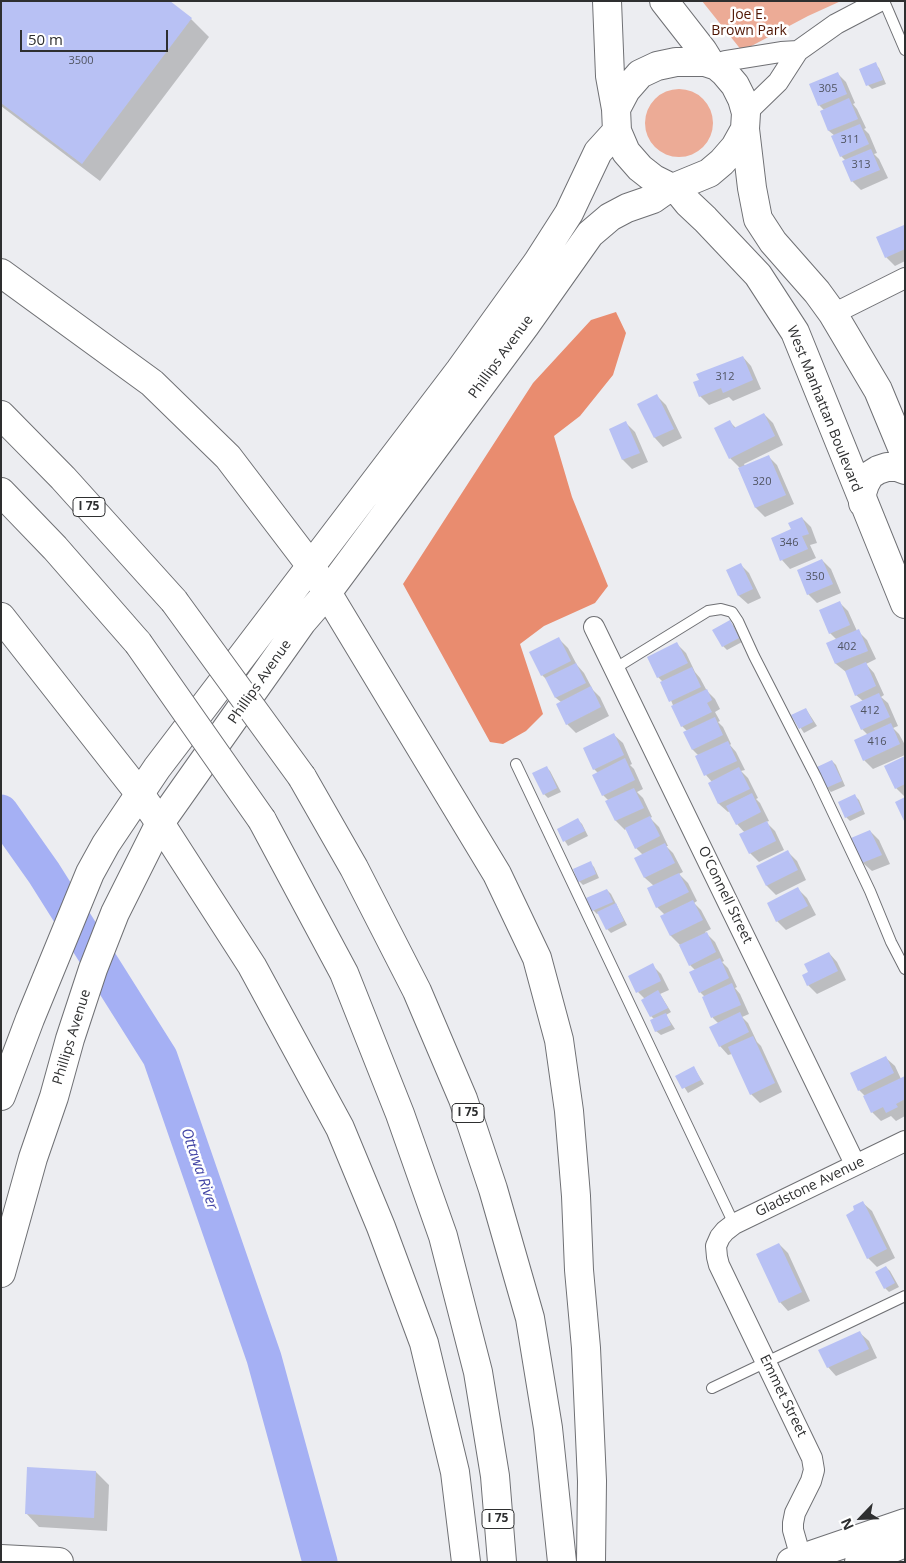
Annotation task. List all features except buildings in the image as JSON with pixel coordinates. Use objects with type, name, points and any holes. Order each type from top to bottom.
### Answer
[{"type":"main road","points":[[606,1],[610,76],[616,120],[626,152],[640,168],[654,180],[673,187],[709,173],[735,147],[745,121]]},
{"type":"main road","points":[[664,1],[714,65]]},
{"type":"main road","points":[[1,1096],[44,984],[90,873],[106,844],[157,768],[454,378],[537,263],[569,213],[598,152],[616,120],[626,90],[640,74],[657,66],[685,62],[705,62],[714,65],[724,72],[735,86],[742,99],[752,188],[758,219],[773,242],[817,292],[833,314],[878,390],[905,455]]},
{"type":"main road","name":"West Manhattan Boulevard","points":[[673,187],[758,275],[795,332],[905,604]]},
{"type":"main road","name":"Phillips Avenue","points":[[1,1273],[33,1158],[103,943],[129,883],[160,823],[302,622],[327,593],[525,326],[590,234],[610,217],[627,208],[653,199],[673,187]]},
{"type":"main road","points":[[1,274],[152,383],[228,457],[311,566],[497,874],[537,958],[559,1040],[569,1111],[586,1348],[592,1482],[591,1562]]},
{"type":"main road","name":"I 75","points":[[1,415],[63,478],[174,601],[302,777],[354,868],[417,992],[463,1099],[493,1189],[530,1318],[548,1428],[562,1562]]},
{"type":"main road","points":[[863,503],[862,493],[870,475],[888,467],[897,467],[905,470]]},
{"type":"main road","name":"I 75","points":[[1,492],[55,548],[138,643],[262,820],[344,973],[400,1114],[443,1236],[478,1372],[495,1476],[502,1562]]},
{"type":"main road","points":[[1,618],[140,794],[160,823],[252,966],[340,1128],[382,1227],[424,1343],[455,1472],[466,1562]]},
{"type":"main road","points":[[796,1560],[905,1523]]},
{"type":"main road","points":[[859,1562],[905,1543]]},
{"type":"main road","points":[[1,1559],[59,1562]]},
{"type":"street","points":[[745,121],[778,82],[798,51],[836,24],[880,1]]},
{"type":"street","points":[[714,65],[725,61],[798,51]]},
{"type":"street","points":[[833,314],[905,278]]},
{"type":"street","name":"O'Connell Street","points":[[594,627],[856,1164]]},
{"type":"street","name":"Gladstone Avenue","points":[[727,1231],[856,1164],[905,1141]]},
{"type":"street","name":"Emmet Street","points":[[727,1231],[716,1246],[719,1265],[812,1458],[814,1470],[811,1481],[795,1513],[793,1523],[796,1560]]},
{"type":"lane","points":[[884,1],[905,50]]},
{"type":"lane","points":[[614,669],[708,610],[721,609],[732,612],[816,777],[870,891],[891,942],[905,968]]},
{"type":"lane","points":[[516,764],[727,1231]]},
{"type":"lane","points":[[712,1388],[905,1296]]},
{"type":"green space","name":"Joe E. Brown Park","points":[[702,1],[841,1],[742,51]]},
{"type":"green space","points":[[679,89],[692,92],[703,99],[710,110],[713,123],[710,136],[703,147],[692,154],[679,157],[666,154],[655,147],[648,136],[645,123],[648,110],[655,99],[666,92]]},
{"type":"shaded area","points":[[616,312],[626,333],[613,375],[580,416],[554,436],[572,497],[608,586],[595,603],[544,626],[520,644],[543,714],[526,731],[503,744],[490,742],[403,584],[533,383],[591,320]]},
{"type":"waterway","name":"Ottawa River","points":[[1,812],[44,873],[160,1057],[264,1358],[320,1562]]}]
